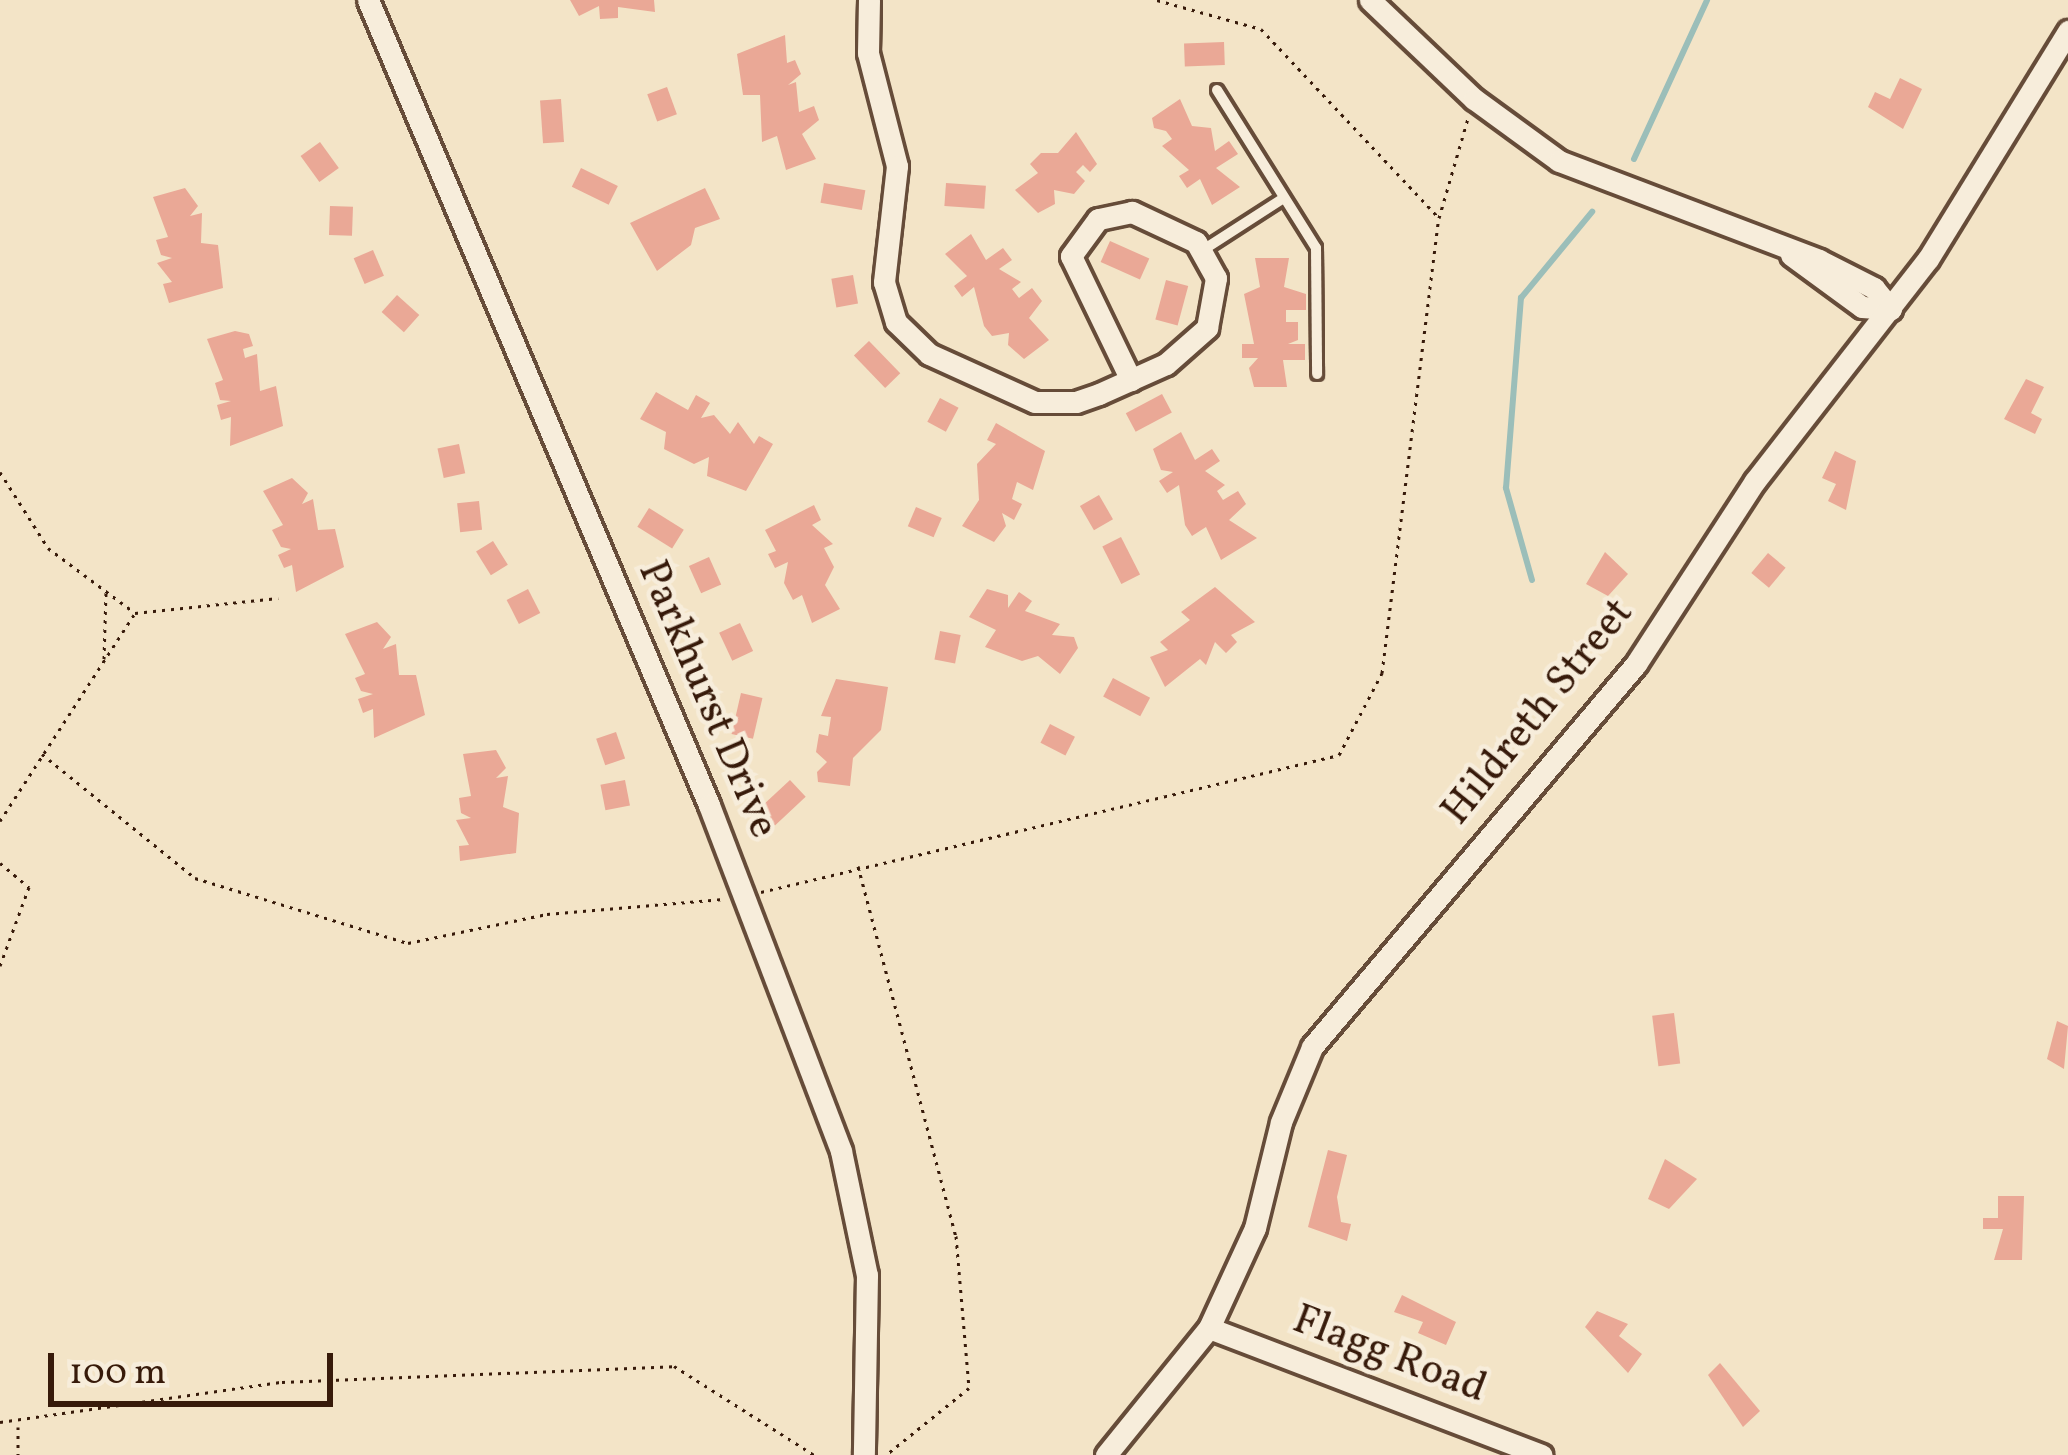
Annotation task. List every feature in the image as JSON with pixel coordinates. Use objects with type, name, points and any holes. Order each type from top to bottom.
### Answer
[{"type":"street","name":"Parkhurst Drive","points":[[368,0],[745,897],[841,1151],[860,1230],[871,1357],[864,1455]]},
{"type":"street","points":[[869,0],[868,52],[897,166],[884,282],[896,322],[929,354],[1036,402],[1076,402],[1131,380],[1184,355],[1207,328],[1217,288],[1203,250],[1124,212],[1098,219],[1075,246],[1076,279],[1131,380]]},
{"type":"street","points":[[1370,0],[1474,99],[1598,181],[1874,288],[1891,309]]},
{"type":"street","name":"Hildreth Street","points":[[1106,1455],[1209,1328],[1255,1228],[1280,1123],[1312,1048],[1585,730],[1755,481],[1891,309],[2068,31]]},
{"type":"street","name":"Flagg Road","points":[[1209,1328],[1537,1454]]},
{"type":"lane","points":[[1217,90],[1316,248],[1316,374]]},
{"type":"lane","points":[[1203,250],[1282,199]]},
{"type":"path","points":[[1157,0],[1261,29],[1439,218]]},
{"type":"path","points":[[42,754],[195,878],[408,943],[548,914],[745,897],[858,865],[1018,836],[1340,755],[1382,673],[1439,218],[1474,99]]},
{"type":"path","points":[[0,472],[48,548],[135,613],[278,598]]},
{"type":"path","points":[[104,661],[106,591]]},
{"type":"path","points":[[0,820],[135,613]]},
{"type":"path","points":[[0,863],[29,887],[0,966]]},
{"type":"path","points":[[858,865],[956,1236],[969,1388],[886,1455]]},
{"type":"path","points":[[0,1422],[17,1426],[282,1382],[674,1366],[814,1455]]},
{"type":"path","points":[[17,1426],[19,1455]]},
{"type":"building","points":[[570,0],[654,0],[655,12],[618,7],[618,18],[600,19],[599,6],[579,16]]},
{"type":"building","points":[[785,35],[787,63],[795,60],[801,74],[788,85],[796,82],[799,112],[814,106],[819,120],[802,134],[816,159],[786,170],[777,136],[762,142],[760,95],[743,95],[737,54]]},
{"type":"building","points":[[1224,42],[1225,65],[1185,66],[1184,43]]},
{"type":"building","points":[[1900,78],[1922,89],[1903,129],[1868,107],[1875,92],[1890,99]]},
{"type":"building","points":[[667,87],[677,114],[657,121],[647,94]]},
{"type":"building","points":[[561,99],[564,142],[543,143],[540,100]]},
{"type":"building","points":[[1180,99],[1192,126],[1211,128],[1215,151],[1229,141],[1238,154],[1216,168],[1240,187],[1212,205],[1200,179],[1187,188],[1179,176],[1189,170],[1162,146],[1172,139],[1166,131],[1154,128],[1152,118]]},
{"type":"building","points":[[1076,132],[1097,164],[1090,172],[1083,165],[1076,172],[1085,181],[1074,194],[1054,190],[1055,204],[1038,213],[1015,190],[1038,173],[1030,164],[1041,153],[1058,153]]},
{"type":"building","points":[[320,142],[339,168],[319,182],[301,156]]},
{"type":"building","points":[[581,168],[618,186],[609,205],[572,187]]},
{"type":"building","points":[[824,183],[865,190],[862,210],[821,203]]},
{"type":"building","points":[[946,183],[986,186],[984,209],[944,206]]},
{"type":"building","points":[[185,188],[198,206],[190,216],[202,213],[201,243],[218,245],[223,288],[169,303],[163,284],[172,282],[157,263],[172,258],[161,255],[156,240],[168,237],[153,197]]},
{"type":"building","points":[[705,188],[720,219],[695,228],[691,245],[657,271],[630,223]]},
{"type":"building","points":[[330,206],[353,207],[352,236],[329,235]]},
{"type":"building","points":[[971,234],[986,260],[1003,248],[1012,260],[999,269],[1021,282],[1012,289],[1019,298],[1032,288],[1042,301],[1029,318],[1049,340],[1024,359],[1008,345],[1009,333],[992,336],[984,326],[974,287],[962,297],[954,286],[967,276],[945,254]]},
{"type":"building","points":[[1110,241],[1149,258],[1140,280],[1101,262]]},
{"type":"building","points":[[373,250],[384,276],[365,284],[354,258]]},
{"type":"building","points":[[1255,258],[1289,258],[1284,287],[1306,294],[1306,310],[1286,310],[1286,322],[1298,322],[1298,340],[1288,344],[1305,344],[1305,360],[1283,360],[1287,387],[1254,387],[1249,368],[1258,358],[1242,358],[1242,344],[1254,344],[1244,294],[1260,287]]},
{"type":"building","points":[[853,275],[858,304],[836,307],[831,279]]},
{"type":"building","points":[[1166,280],[1188,286],[1178,326],[1155,320]]},
{"type":"building","points":[[397,295],[419,315],[404,332],[382,312]]},
{"type":"building","points":[[235,331],[249,334],[253,346],[243,349],[245,358],[257,354],[260,391],[276,386],[283,426],[230,446],[231,417],[221,420],[217,405],[231,401],[220,400],[215,383],[223,380],[207,339]]},
{"type":"building","points":[[869,341],[900,373],[885,388],[854,356]]},
{"type":"building","points":[[2026,379],[2044,387],[2031,413],[2042,419],[2035,434],[2004,419]]},
{"type":"building","points":[[656,392],[688,410],[696,395],[710,403],[701,418],[714,415],[730,434],[738,422],[754,444],[759,436],[773,444],[746,491],[707,476],[709,457],[694,464],[664,449],[666,432],[640,419]]},
{"type":"building","points":[[1162,394],[1172,413],[1136,432],[1126,413]]},
{"type":"building","points":[[940,398],[959,408],[946,432],[927,422]]},
{"type":"building","points":[[996,423],[1045,451],[1033,490],[1017,482],[1012,499],[1022,504],[1014,520],[1002,513],[1006,526],[994,542],[962,526],[979,500],[977,464],[996,444],[987,440]]},
{"type":"building","points":[[1181,432],[1195,460],[1212,449],[1220,461],[1205,471],[1225,485],[1217,491],[1223,500],[1238,491],[1246,504],[1229,520],[1257,538],[1221,560],[1206,527],[1192,536],[1185,525],[1179,485],[1167,493],[1159,481],[1173,472],[1161,470],[1153,449]]},
{"type":"building","points":[[459,444],[465,473],[444,478],[437,449]]},
{"type":"building","points":[[1835,451],[1856,461],[1846,510],[1828,501],[1836,484],[1822,478]]},
{"type":"building","points":[[292,478],[308,493],[302,504],[313,499],[318,530],[335,529],[344,567],[296,592],[292,565],[284,568],[278,555],[291,549],[281,547],[272,530],[283,525],[263,491]]},
{"type":"building","points":[[1099,495],[1113,519],[1094,530],[1080,506]]},
{"type":"building","points":[[479,501],[482,530],[460,532],[457,503]]},
{"type":"building","points":[[814,505],[821,520],[812,525],[833,544],[824,548],[834,567],[825,585],[840,609],[812,623],[802,595],[793,600],[784,583],[788,562],[775,568],[768,554],[776,551],[765,530]]},
{"type":"building","points":[[916,507],[942,518],[934,537],[908,526]]},
{"type":"building","points":[[649,508],[684,530],[672,548],[637,527]]},
{"type":"building","points":[[1121,537],[1140,574],[1121,584],[1102,547]]},
{"type":"building","points":[[493,541],[508,565],[491,575],[476,552]]},
{"type":"building","points":[[1605,552],[1628,574],[1608,596],[1586,584]]},
{"type":"building","points":[[1768,553],[1786,568],[1769,588],[1751,573]]},
{"type":"building","points":[[709,557],[721,584],[701,593],[689,566]]},
{"type":"building","points":[[1215,587],[1255,622],[1231,635],[1237,642],[1226,653],[1215,642],[1206,665],[1200,659],[1165,687],[1150,657],[1168,650],[1160,642],[1190,620],[1181,612]]},
{"type":"building","points":[[528,589],[540,613],[519,624],[507,600]]},
{"type":"building","points":[[987,589],[1008,595],[1008,608],[1019,592],[1032,601],[1025,611],[1060,624],[1052,635],[1074,637],[1078,648],[1060,674],[1038,656],[1022,661],[985,647],[996,630],[969,617]]},
{"type":"building","points":[[377,622],[391,637],[383,649],[396,644],[399,675],[416,675],[425,715],[374,738],[373,709],[363,713],[358,699],[373,694],[361,691],[355,678],[365,674],[345,634]]},
{"type":"building","points":[[740,623],[753,651],[732,661],[719,633]]},
{"type":"building","points":[[940,631],[961,635],[955,663],[934,659]]},
{"type":"building","points":[[1113,678],[1150,698],[1140,716],[1103,697]]},
{"type":"building","points":[[836,679],[888,687],[881,730],[853,758],[850,786],[818,782],[817,772],[827,762],[816,752],[819,734],[828,736],[831,717],[821,716]]},
{"type":"building","points":[[741,693],[762,698],[753,739],[732,734]]},
{"type":"building","points":[[1050,724],[1075,737],[1065,755],[1040,743]]},
{"type":"building","points":[[616,732],[625,758],[605,765],[596,739]]},
{"type":"building","points":[[496,750],[506,768],[496,778],[508,776],[503,807],[519,813],[516,853],[460,861],[459,846],[469,845],[456,820],[471,818],[461,813],[459,798],[471,796],[463,754]]},
{"type":"building","points":[[625,780],[630,806],[605,810],[600,785]]},
{"type":"building","points":[[790,780],[806,797],[775,825],[759,809]]},
{"type":"building","points":[[1674,1013],[1680,1064],[1658,1066],[1652,1016]]},
{"type":"building","points":[[2057,1021],[2068,1026],[2064,1069],[2047,1059]]},
{"type":"building","points":[[1328,1150],[1347,1155],[1337,1197],[1341,1222],[1351,1224],[1347,1241],[1308,1227]]},
{"type":"building","points":[[1665,1159],[1697,1179],[1669,1209],[1648,1199]]},
{"type":"building","points":[[1998,1196],[2024,1196],[2022,1260],[1994,1260],[2003,1229],[1983,1229],[1983,1218],[1998,1218]]},
{"type":"building","points":[[1402,1295],[1456,1322],[1446,1345],[1418,1333],[1423,1322],[1394,1312]]},
{"type":"building","points":[[1597,1311],[1628,1324],[1619,1336],[1642,1354],[1628,1373],[1585,1327]]},
{"type":"building","points":[[1720,1363],[1760,1411],[1743,1427],[1708,1375]]},
{"type":"waterway","points":[[1634,159],[1707,0]]},
{"type":"waterway","points":[[1532,580],[1506,488],[1521,298],[1592,212]]}]
